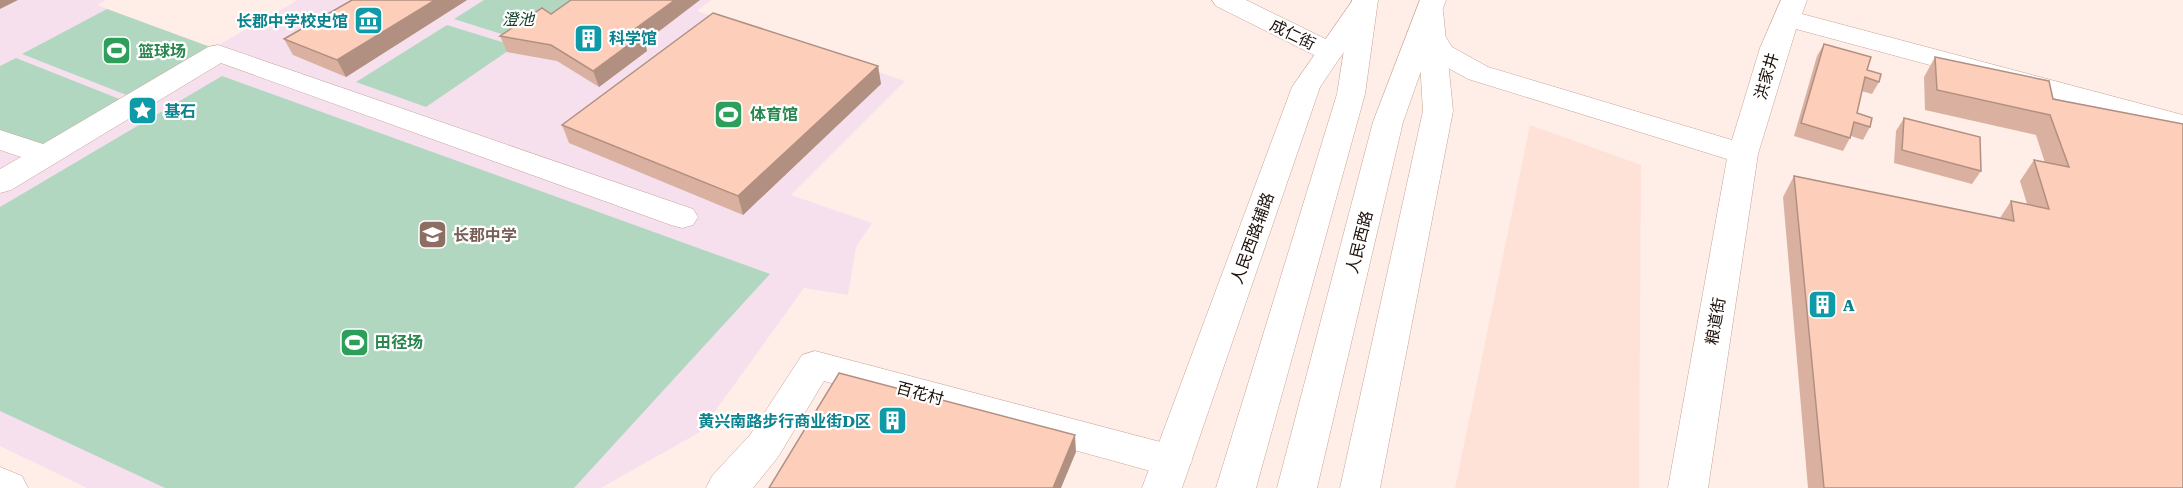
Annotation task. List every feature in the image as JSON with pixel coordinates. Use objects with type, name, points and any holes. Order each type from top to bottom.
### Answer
[{"type":"street","name":"成仁街","points":[[1225,0],[1329,52]]},
{"type":"street","name":"人民西路辅路","points":[[1167,474],[1306,87],[1365,1]]},
{"type":"street","points":[[1236,488],[1351,94],[1365,1]]},
{"type":"street","points":[[1790,9],[2183,124]]},
{"type":"street","name":"洪家井","points":[[1743,154],[1774,48],[1790,9]]},
{"type":"street","points":[[1432,17],[1442,53],[1478,73],[1743,154]]},
{"type":"street","points":[[1360,488],[1438,111],[1432,17]]},
{"type":"street","name":"人民西路","points":[[1297,488],[1388,122],[1432,17]]},
{"type":"street","points":[[0,183],[40,153],[218,53],[682,217]]},
{"type":"street","points":[[0,140],[40,153]]},
{"type":"street","name":"粮道街","points":[[1688,488],[1743,154]]},
{"type":"street","name":"百花村","points":[[726,488],[740,477],[766,442],[815,365],[1167,474]]},
{"type":"street","points":[[0,484],[8,488]]},
{"type":"shaded area","name":"长郡中学","points":[[0,0],[106,0],[97,5],[213,48],[298,0],[711,0],[697,11],[905,81],[791,195],[872,223],[856,247],[848,295],[804,288],[700,432],[601,488],[87,488],[0,446]]},
{"type":"shaded area","points":[[1530,125],[1641,165],[1639,488],[1455,488]]},
{"type":"green space","name":"澄池","points":[[484,0],[579,0],[520,40],[454,19]]},
{"type":"green space","name":"篮球场","points":[[107,9],[213,48],[129,96],[22,54]]},
{"type":"green space","points":[[447,25],[515,46],[426,107],[356,82]]},
{"type":"green space","name":"篮球场","points":[[16,58],[122,100],[34,151],[0,138],[0,66]]},
{"type":"green space","name":"田径场","points":[[222,76],[770,274],[574,488],[165,488],[0,411],[0,207]]},
{"type":"building","points":[[352,0],[435,0],[337,60],[284,39]]},
{"type":"building","name":"科学馆","points":[[571,0],[675,0],[628,34],[642,35],[593,71],[551,45],[500,36],[542,8],[551,14]]},
{"type":"building","name":"体育馆","points":[[713,13],[878,66],[738,196],[562,125]]},
{"type":"building","points":[[1824,44],[1871,57],[1867,70],[1881,74],[1879,82],[1865,77],[1857,113],[1872,118],[1870,127],[1854,122],[1850,138],[1801,123]]},
{"type":"building","points":[[1935,57],[2049,81],[2053,99],[2183,124],[2183,488],[1824,488],[1794,176],[2014,221],[2011,201],[2049,209],[2034,160],[2069,167],[2050,115],[1937,90]]},
{"type":"building","points":[[1904,118],[1980,137],[1981,171],[1902,150]]},
{"type":"building","name":"黄兴南路步行商业街D区","points":[[839,373],[1075,435],[1053,488],[769,488]]},
{"type":"place","name":"长郡中学校史馆","points":[[369,21]]},
{"type":"place","name":"科学馆","points":[[588,38]]},
{"type":"place","name":"篮球场","points":[[117,51]]},
{"type":"place","name":"基石","points":[[143,111]]},
{"type":"place","name":"体育馆","points":[[729,114]]},
{"type":"place","name":"长郡中学","points":[[432,235]]},
{"type":"place","name":"A","points":[[1822,305]]},
{"type":"place","name":"田径场","points":[[354,342]]},
{"type":"place","name":"黄兴南路步行商业街D区","points":[[892,421]]}]
